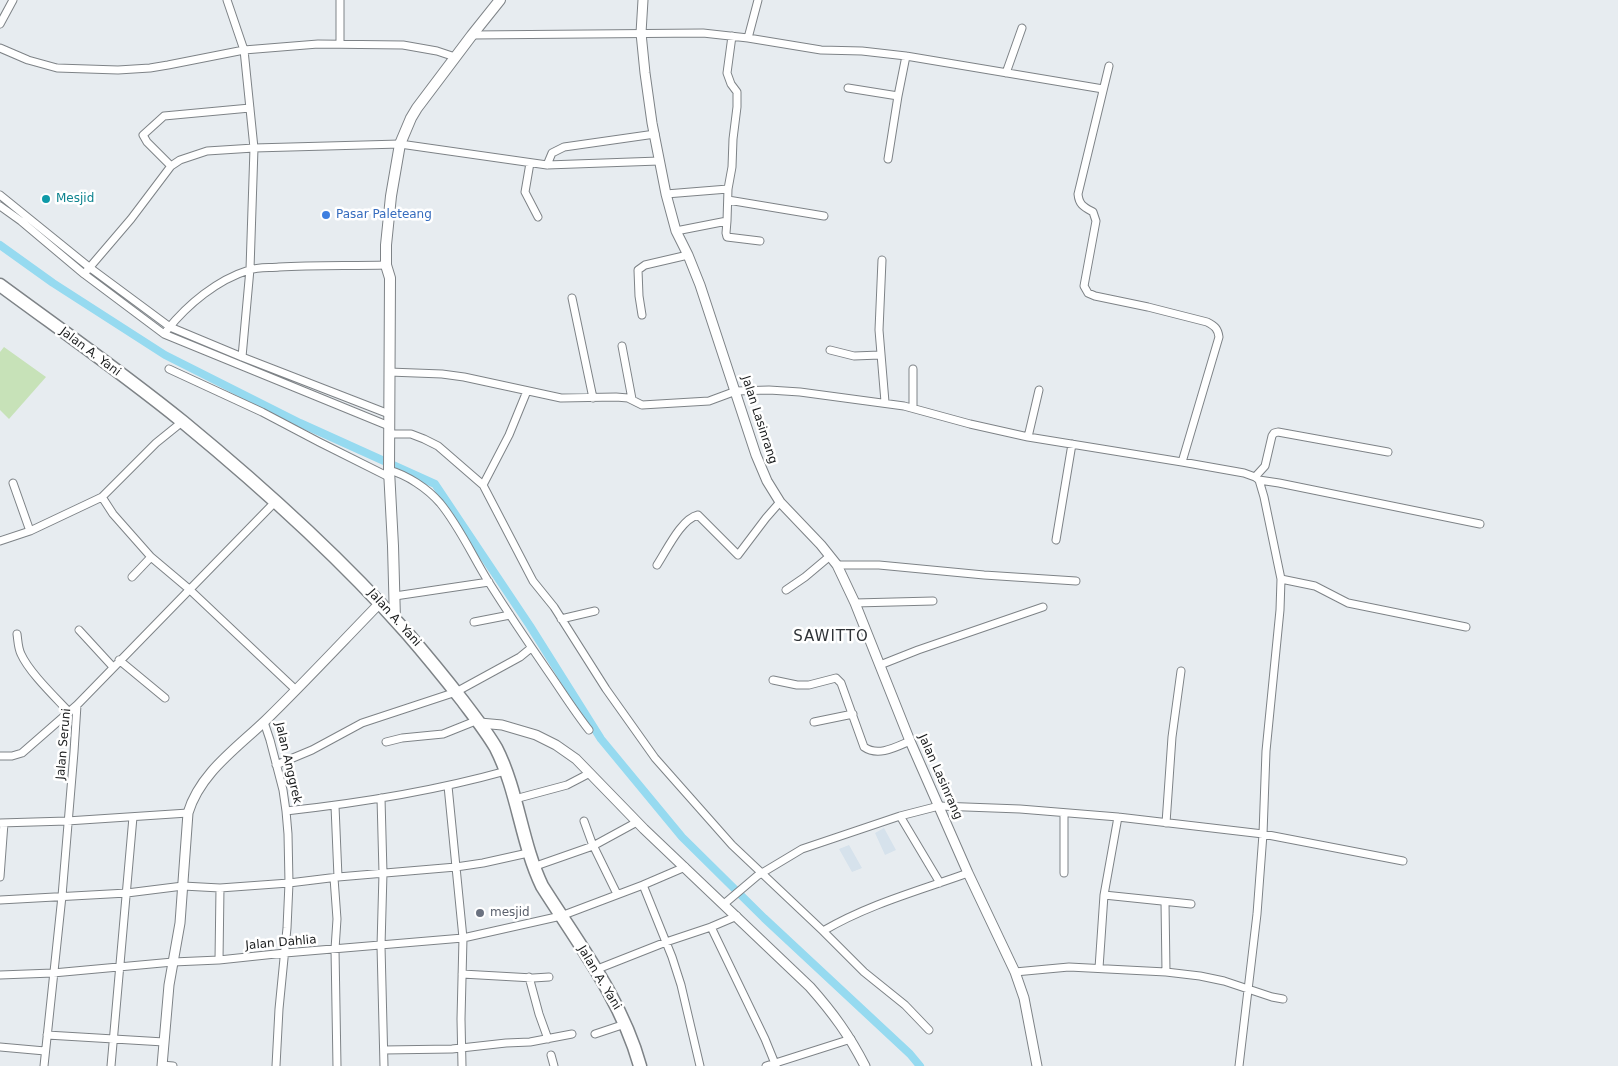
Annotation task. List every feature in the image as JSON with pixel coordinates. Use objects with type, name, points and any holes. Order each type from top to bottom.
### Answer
[{"type":"highway","name":"Jalan A. Yani","points":[[0,285],[182,422],[243,473],[317,540],[380,603],[429,657],[479,722],[495,747],[506,770],[533,867],[542,886],[615,1002],[634,1043],[640,1066]]},
{"type":"main road","points":[[396,620],[389,472],[390,278],[386,265],[391,196],[400,144],[414,114],[455,57],[500,0]]},
{"type":"street","points":[[0,24],[13,0]]},
{"type":"street","points":[[227,0],[244,50],[254,148],[250,269],[242,357]]},
{"type":"street","points":[[340,0],[340,44]]},
{"type":"street","name":"Jalan Lasinrang","points":[[643,0],[641,33],[648,97],[666,194],[676,231],[700,285],[761,469],[780,502],[837,565],[855,603],[938,806],[1015,972],[1024,998],[1037,1066]]},
{"type":"street","points":[[748,38],[758,0]]},
{"type":"street","points":[[1006,73],[1022,28]]},
{"type":"street","points":[[472,35],[704,33],[821,50],[906,56],[1103,89]]},
{"type":"street","points":[[732,36],[727,73],[731,84],[737,92],[737,107],[732,167],[728,189],[726,233],[727,237],[760,241]]},
{"type":"street","points":[[0,48],[28,60],[57,68],[118,70],[168,65],[244,50],[340,44],[403,45],[437,51],[455,57]]},
{"type":"street","points":[[888,159],[906,56]]},
{"type":"street","points":[[1109,66],[1078,194],[1079,203],[1093,212],[1096,221],[1084,283],[1085,290],[1094,296],[1207,322],[1214,325],[1219,332],[1217,346],[1182,462]]},
{"type":"street","points":[[848,88],[898,96]]},
{"type":"street","points":[[171,166],[147,142],[143,135],[163,116],[250,108]]},
{"type":"street","points":[[548,165],[552,153],[564,148],[655,134]]},
{"type":"street","points":[[84,274],[132,219],[171,166],[180,160],[207,151],[400,144],[548,165],[660,161]]},
{"type":"street","points":[[530,163],[526,192],[538,217]]},
{"type":"street","points":[[666,194],[728,189]]},
{"type":"street","points":[[0,195],[90,267],[170,327],[389,414]]},
{"type":"street","points":[[728,200],[824,216]]},
{"type":"street","points":[[0,206],[84,274],[164,334],[389,434],[411,434],[424,439],[438,446],[483,485],[533,582],[561,619],[606,689],[655,758],[759,874],[823,930],[864,972],[905,1005],[929,1030]]},
{"type":"street","points":[[676,231],[727,221]]},
{"type":"street","points":[[43,240],[49,234]]},
{"type":"street","points":[[642,315],[638,270],[645,265],[688,255]]},
{"type":"street","points":[[882,260],[878,330],[885,402]]},
{"type":"street","points":[[164,334],[183,312],[203,295],[219,284],[250,269],[294,266],[386,265]]},
{"type":"street","points":[[572,298],[593,398]]},
{"type":"street","points":[[622,346],[632,399]]},
{"type":"street","points":[[830,350],[854,356],[880,356]]},
{"type":"street","points":[[169,369],[262,412],[319,442],[389,472],[397,472],[416,483],[439,502],[531,648],[589,730]]},
{"type":"street","points":[[912,408],[913,369]]},
{"type":"street","points":[[389,372],[449,375],[566,399],[616,397],[632,399],[642,405],[709,401],[736,391],[769,390],[885,402],[1028,437],[1244,473],[1257,479],[1480,524]]},
{"type":"street","points":[[1028,437],[1039,390]]},
{"type":"street","points":[[483,485],[509,434],[527,391]]},
{"type":"street","points":[[0,541],[30,531],[102,497],[156,443],[182,422]]},
{"type":"street","points":[[1257,479],[1265,466],[1272,436],[1278,432],[1388,452]]},
{"type":"street","points":[[1056,540],[1072,444]]},
{"type":"street","points":[[1239,1066],[1257,914],[1263,834],[1266,751],[1280,610],[1280,579],[1264,497],[1257,479]]},
{"type":"street","points":[[13,483],[30,531]]},
{"type":"street","points":[[102,497],[113,514],[151,557],[189,589],[296,690]]},
{"type":"street","name":"Jalan Seruni","points":[[44,1066],[62,896],[77,705],[275,502]]},
{"type":"street","points":[[657,565],[682,527],[691,517],[698,515],[738,555],[780,502]]},
{"type":"street","points":[[786,590],[830,556]]},
{"type":"street","points":[[132,578],[151,557]]},
{"type":"street","points":[[837,565],[878,565],[944,572],[1076,581]]},
{"type":"street","points":[[1280,579],[1315,586],[1348,603],[1466,627]]},
{"type":"street","points":[[395,596],[489,582]]},
{"type":"street","points":[[855,603],[933,601]]},
{"type":"street","name":"Jalan Anggrek","points":[[276,1066],[289,883],[286,811],[270,740],[264,722],[380,603]]},
{"type":"street","points":[[880,665],[1043,607]]},
{"type":"street","points":[[561,619],[595,611]]},
{"type":"street","points":[[474,622],[510,615]]},
{"type":"street","points":[[79,630],[113,667]]},
{"type":"street","points":[[17,634],[23,659],[68,711]]},
{"type":"street","points":[[276,765],[312,750],[362,723],[456,692],[520,657],[531,648]]},
{"type":"street","points":[[119,660],[165,698]]},
{"type":"street","points":[[1166,823],[1172,736],[1181,671]]},
{"type":"street","points":[[773,680],[809,685],[836,678],[841,683],[864,747],[870,751],[881,751],[910,741]]},
{"type":"street","points":[[0,756],[12,756],[22,753],[77,705]]},
{"type":"street","points":[[814,722],[853,714]]},
{"type":"street","points":[[173,1066],[162,1066],[169,985],[180,922],[188,812],[197,791],[204,782],[234,748],[264,722]]},
{"type":"street","points":[[386,742],[443,734],[479,722],[502,725],[536,735],[563,749],[576,759],[637,822],[726,902],[737,916],[810,988],[833,1013],[851,1039],[865,1066]]},
{"type":"street","points":[[286,811],[335,806],[448,786],[506,770]]},
{"type":"street","points":[[515,799],[567,785],[590,774]]},
{"type":"street","points":[[448,786],[464,938],[462,1066]]},
{"type":"street","points":[[381,798],[383,873],[381,946],[384,1066]]},
{"type":"street","points":[[335,806],[337,1066]]},
{"type":"street","points":[[726,902],[759,874],[802,849],[900,816],[938,806],[1020,809],[1263,834],[1403,860]]},
{"type":"street","points":[[0,877],[2,823],[67,821],[188,812]]},
{"type":"street","points":[[1064,814],[1064,873]]},
{"type":"street","points":[[900,816],[940,883]]},
{"type":"street","points":[[111,1066],[133,817]]},
{"type":"street","points":[[1099,968],[1104,895],[1118,818]]},
{"type":"street","points":[[584,821],[593,846],[617,894]]},
{"type":"street","points":[[533,867],[593,846],[637,822]]},
{"type":"street","points":[[0,900],[127,893],[183,886],[220,888],[289,883],[456,867],[528,853]]},
{"type":"street","name":"Jalan Dahlia","points":[[0,975],[219,960],[464,938],[561,916],[643,886],[685,867]]},
{"type":"street","points":[[823,930],[877,904],[968,873]]},
{"type":"street","points":[[643,886],[666,942],[681,986],[700,1066]]},
{"type":"street","points":[[219,960],[220,888]]},
{"type":"street","points":[[1104,895],[1191,904]]},
{"type":"street","points":[[1164,902],[1166,972]]},
{"type":"street","points":[[595,970],[737,916]]},
{"type":"street","points":[[711,927],[776,1065]]},
{"type":"street","points":[[1015,972],[1069,967],[1166,972],[1200,976],[1283,999]]},
{"type":"street","points":[[462,974],[549,977]]},
{"type":"street","points":[[529,977],[548,1039]]},
{"type":"street","points":[[595,1034],[625,1024]]},
{"type":"street","points":[[384,1050],[439,1050],[548,1039],[572,1034]]},
{"type":"street","points":[[46,1035],[164,1042]]},
{"type":"street","points":[[766,1066],[776,1065],[851,1039]]},
{"type":"street","points":[[0,1046],[45,1051]]},
{"type":"street","points":[[551,1055],[554,1066]]},
{"type":"shaded area","points":[[884,828],[896,850],[885,855],[875,833]]},
{"type":"shaded area","points":[[849,845],[862,868],[852,872],[839,849]]},
{"type":"green space","points":[[4,347],[46,377],[9,419],[0,410],[0,352]]},
{"type":"waterway","points":[[0,245],[53,283],[165,355],[300,423],[435,484],[530,626],[601,739],[682,837],[764,918],[910,1054],[920,1066]]},
{"type":"place","name":"Mesjid","points":[[46,199]]},
{"type":"place","name":"Pasar Paleteang","points":[[326,215]]},
{"type":"place","name":"mesjid","points":[[480,913]]},
{"type":"district","name":"SAWITTO","points":[[831,637]]}]
